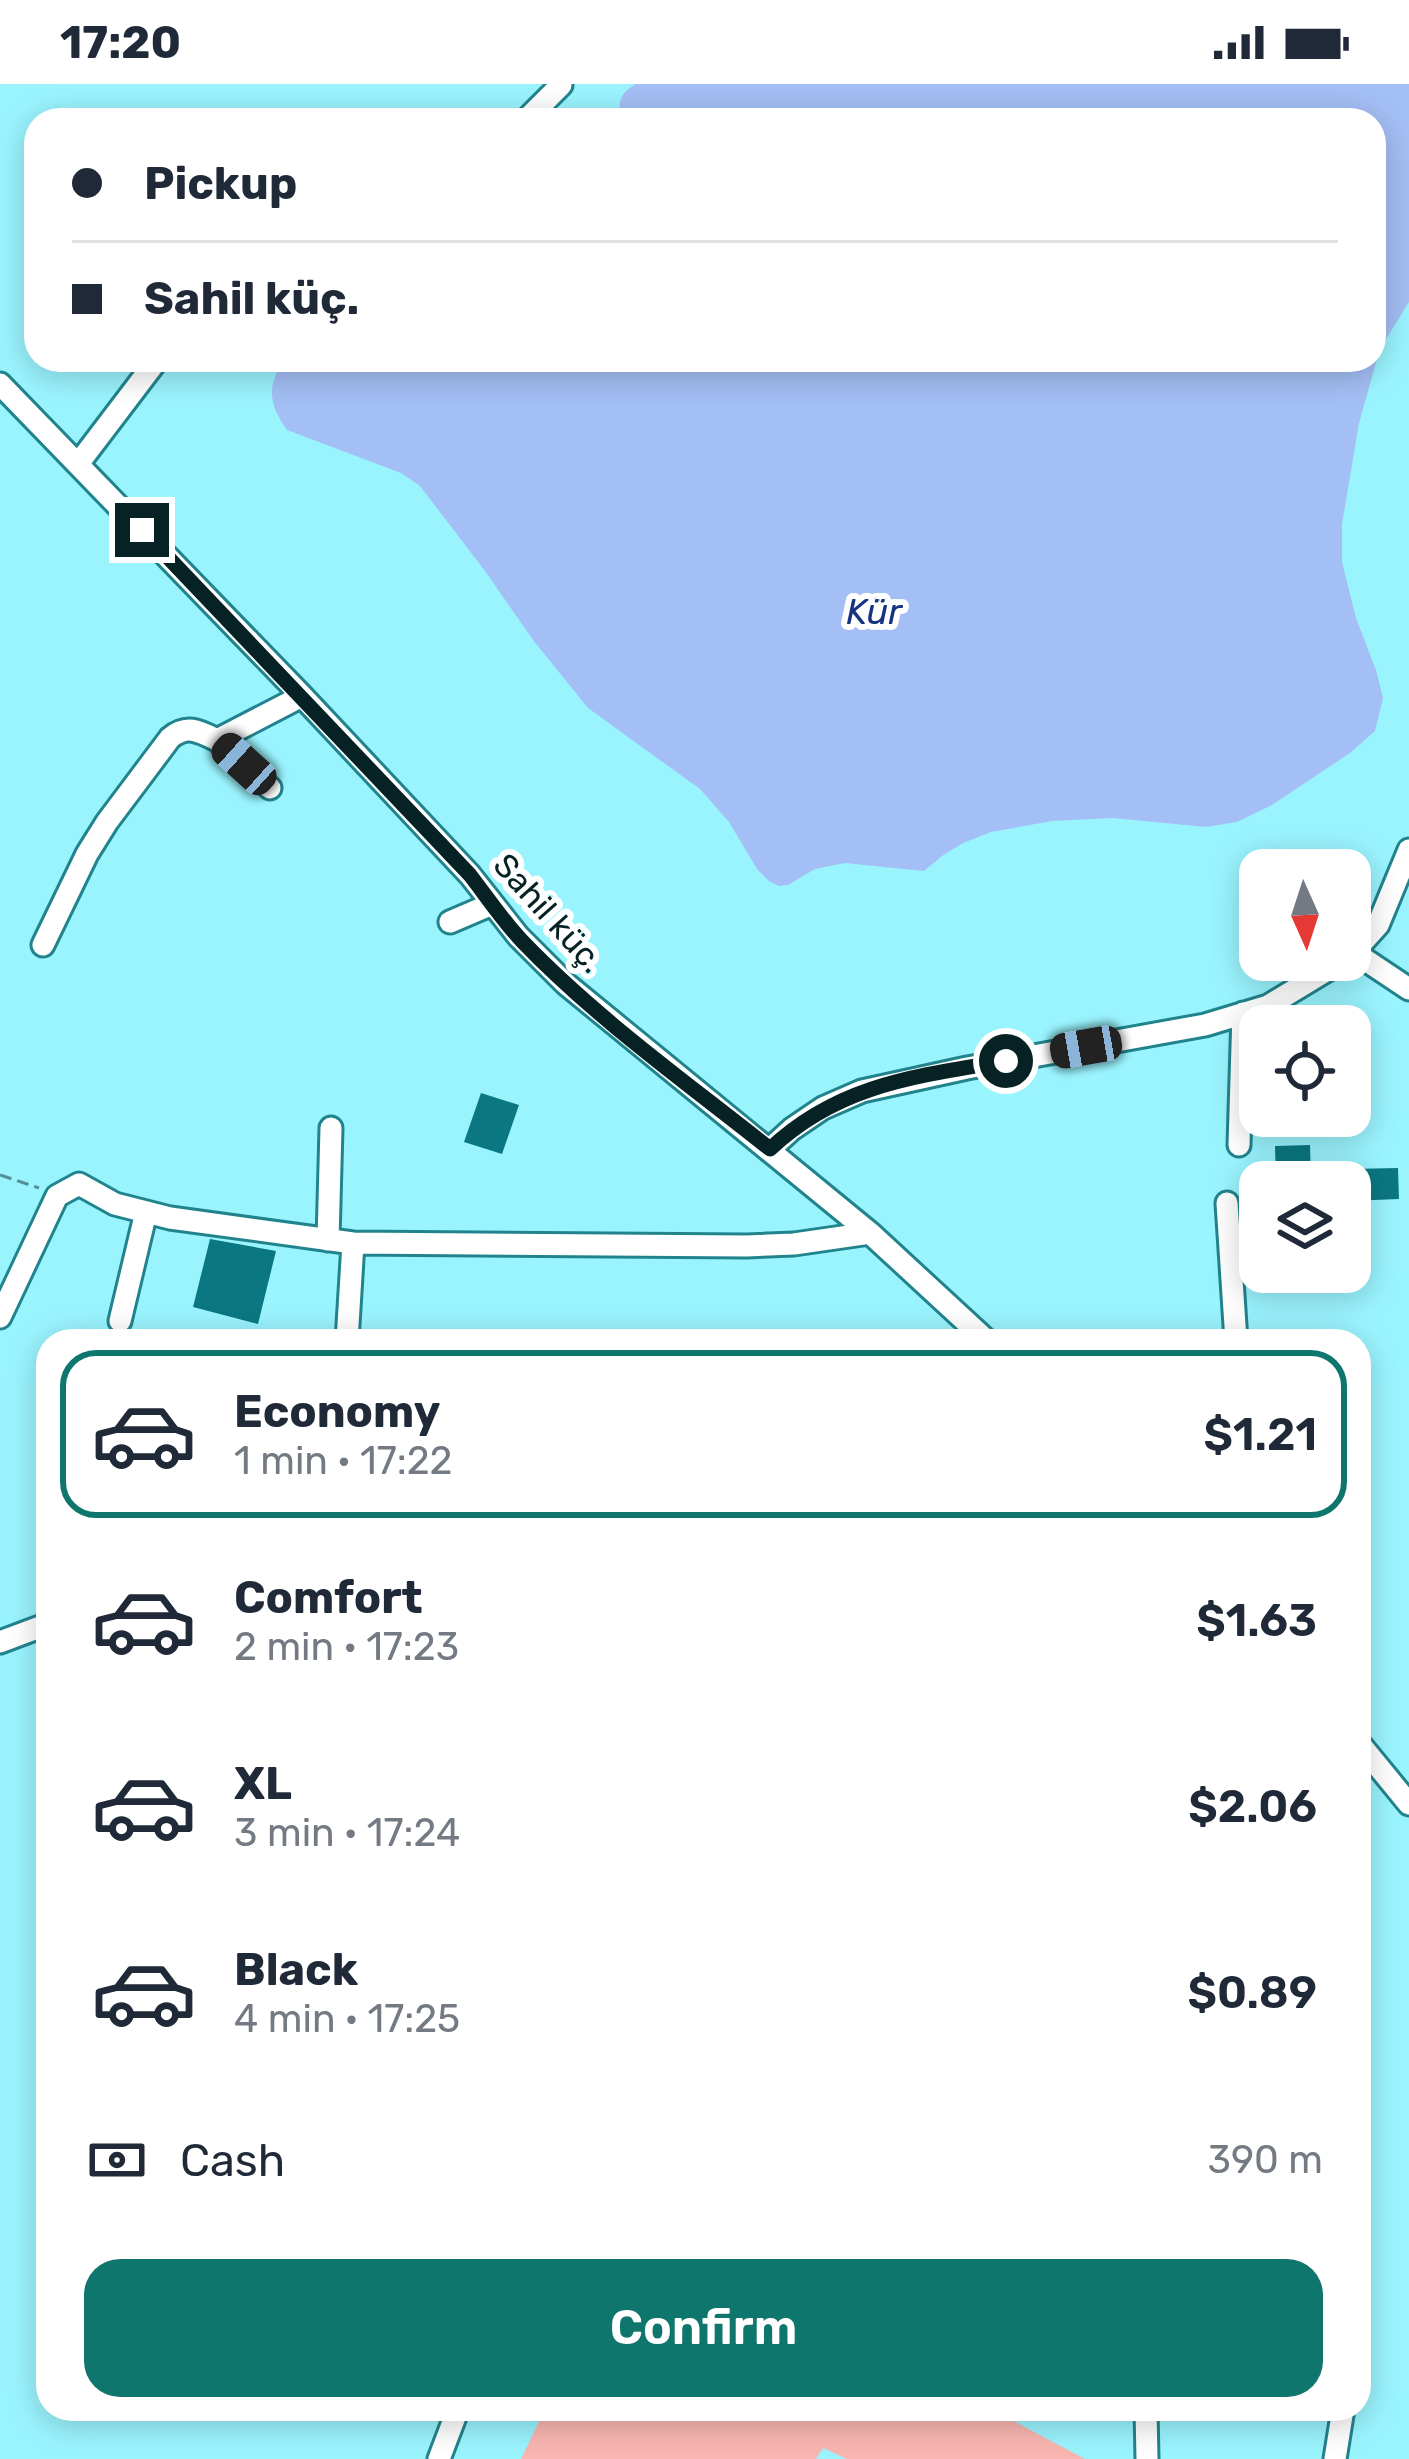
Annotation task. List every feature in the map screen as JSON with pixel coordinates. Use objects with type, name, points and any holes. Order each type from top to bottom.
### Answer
[{"type":"street","points":[[538,108],[561,85]]},
{"type":"street","points":[[79,464],[148,372]]},
{"type":"street","name":"Sahil küç.","points":[[0,384],[470,875],[518,937],[581,998],[870,1233],[974,1329]]},
{"type":"street","points":[[217,740],[302,696]]},
{"type":"street","points":[[44,945],[107,822],[180,730],[195,728],[217,740],[270,788]]},
{"type":"street","points":[[1371,933],[1409,850]]},
{"type":"street","points":[[450,922],[492,904]]},
{"type":"street","points":[[1371,968],[1409,989]]},
{"type":"street","points":[[1270,1005],[1309,981]]},
{"type":"street","points":[[770,1149],[823,1108],[862,1090],[1205,1025],[1239,1014]]},
{"type":"street","points":[[328,1240],[331,1128]]},
{"type":"street","points":[[1239,1137],[1239,1145]]},
{"type":"street","points":[[0,1317],[57,1196],[80,1184],[115,1204],[170,1218],[353,1243],[747,1246],[870,1233]]},
{"type":"street","points":[[1227,1203],[1235,1329]]},
{"type":"street","points":[[120,1321],[146,1212]]},
{"type":"street","points":[[348,1329],[353,1243]]},
{"type":"street","points":[[0,1642],[36,1628]]},
{"type":"street","points":[[1371,1758],[1409,1804]]},
{"type":"street","points":[[439,2459],[453,2421]]},
{"type":"street","points":[[1146,2421],[1147,2459]]},
{"type":"street","points":[[1335,2459],[1341,2421]]},
{"type":"path","points":[[0,1174],[57,1196]]},
{"type":"shaded area","points":[[539,2421],[1014,2421],[1085,2459],[847,2459],[823,2448],[816,2459],[521,2459]]},
{"type":"water","name":"Kür","points":[[636,84],[1409,84],[1409,302],[1386,339],[1386,108],[620,108],[626,91]]},
{"type":"water","name":"Kür","points":[[278,372],[1373,372],[1359,423],[1342,524],[1342,562],[1383,698],[1375,731],[1272,805],[1237,822],[1206,827],[1113,818],[1052,821],[991,832],[963,843],[924,871],[845,863],[815,869],[779,886],[757,869],[729,822],[700,789],[588,708],[420,486],[401,473],[287,430],[276,412]]},
{"type":"building","points":[[481,1093],[519,1105],[502,1154],[464,1142]]},
{"type":"building","points":[[1310,1145],[1310,1161],[1275,1161],[1275,1146]]},
{"type":"building","points":[[1398,1168],[1399,1199],[1371,1200],[1371,1169]]},
{"type":"building","points":[[210,1239],[276,1251],[258,1324],[193,1307]]},
{"type":"route","points":[[142,530],[470,875],[518,937],[612,1024],[770,1149],[823,1108],[862,1090],[1006,1061]]}]
